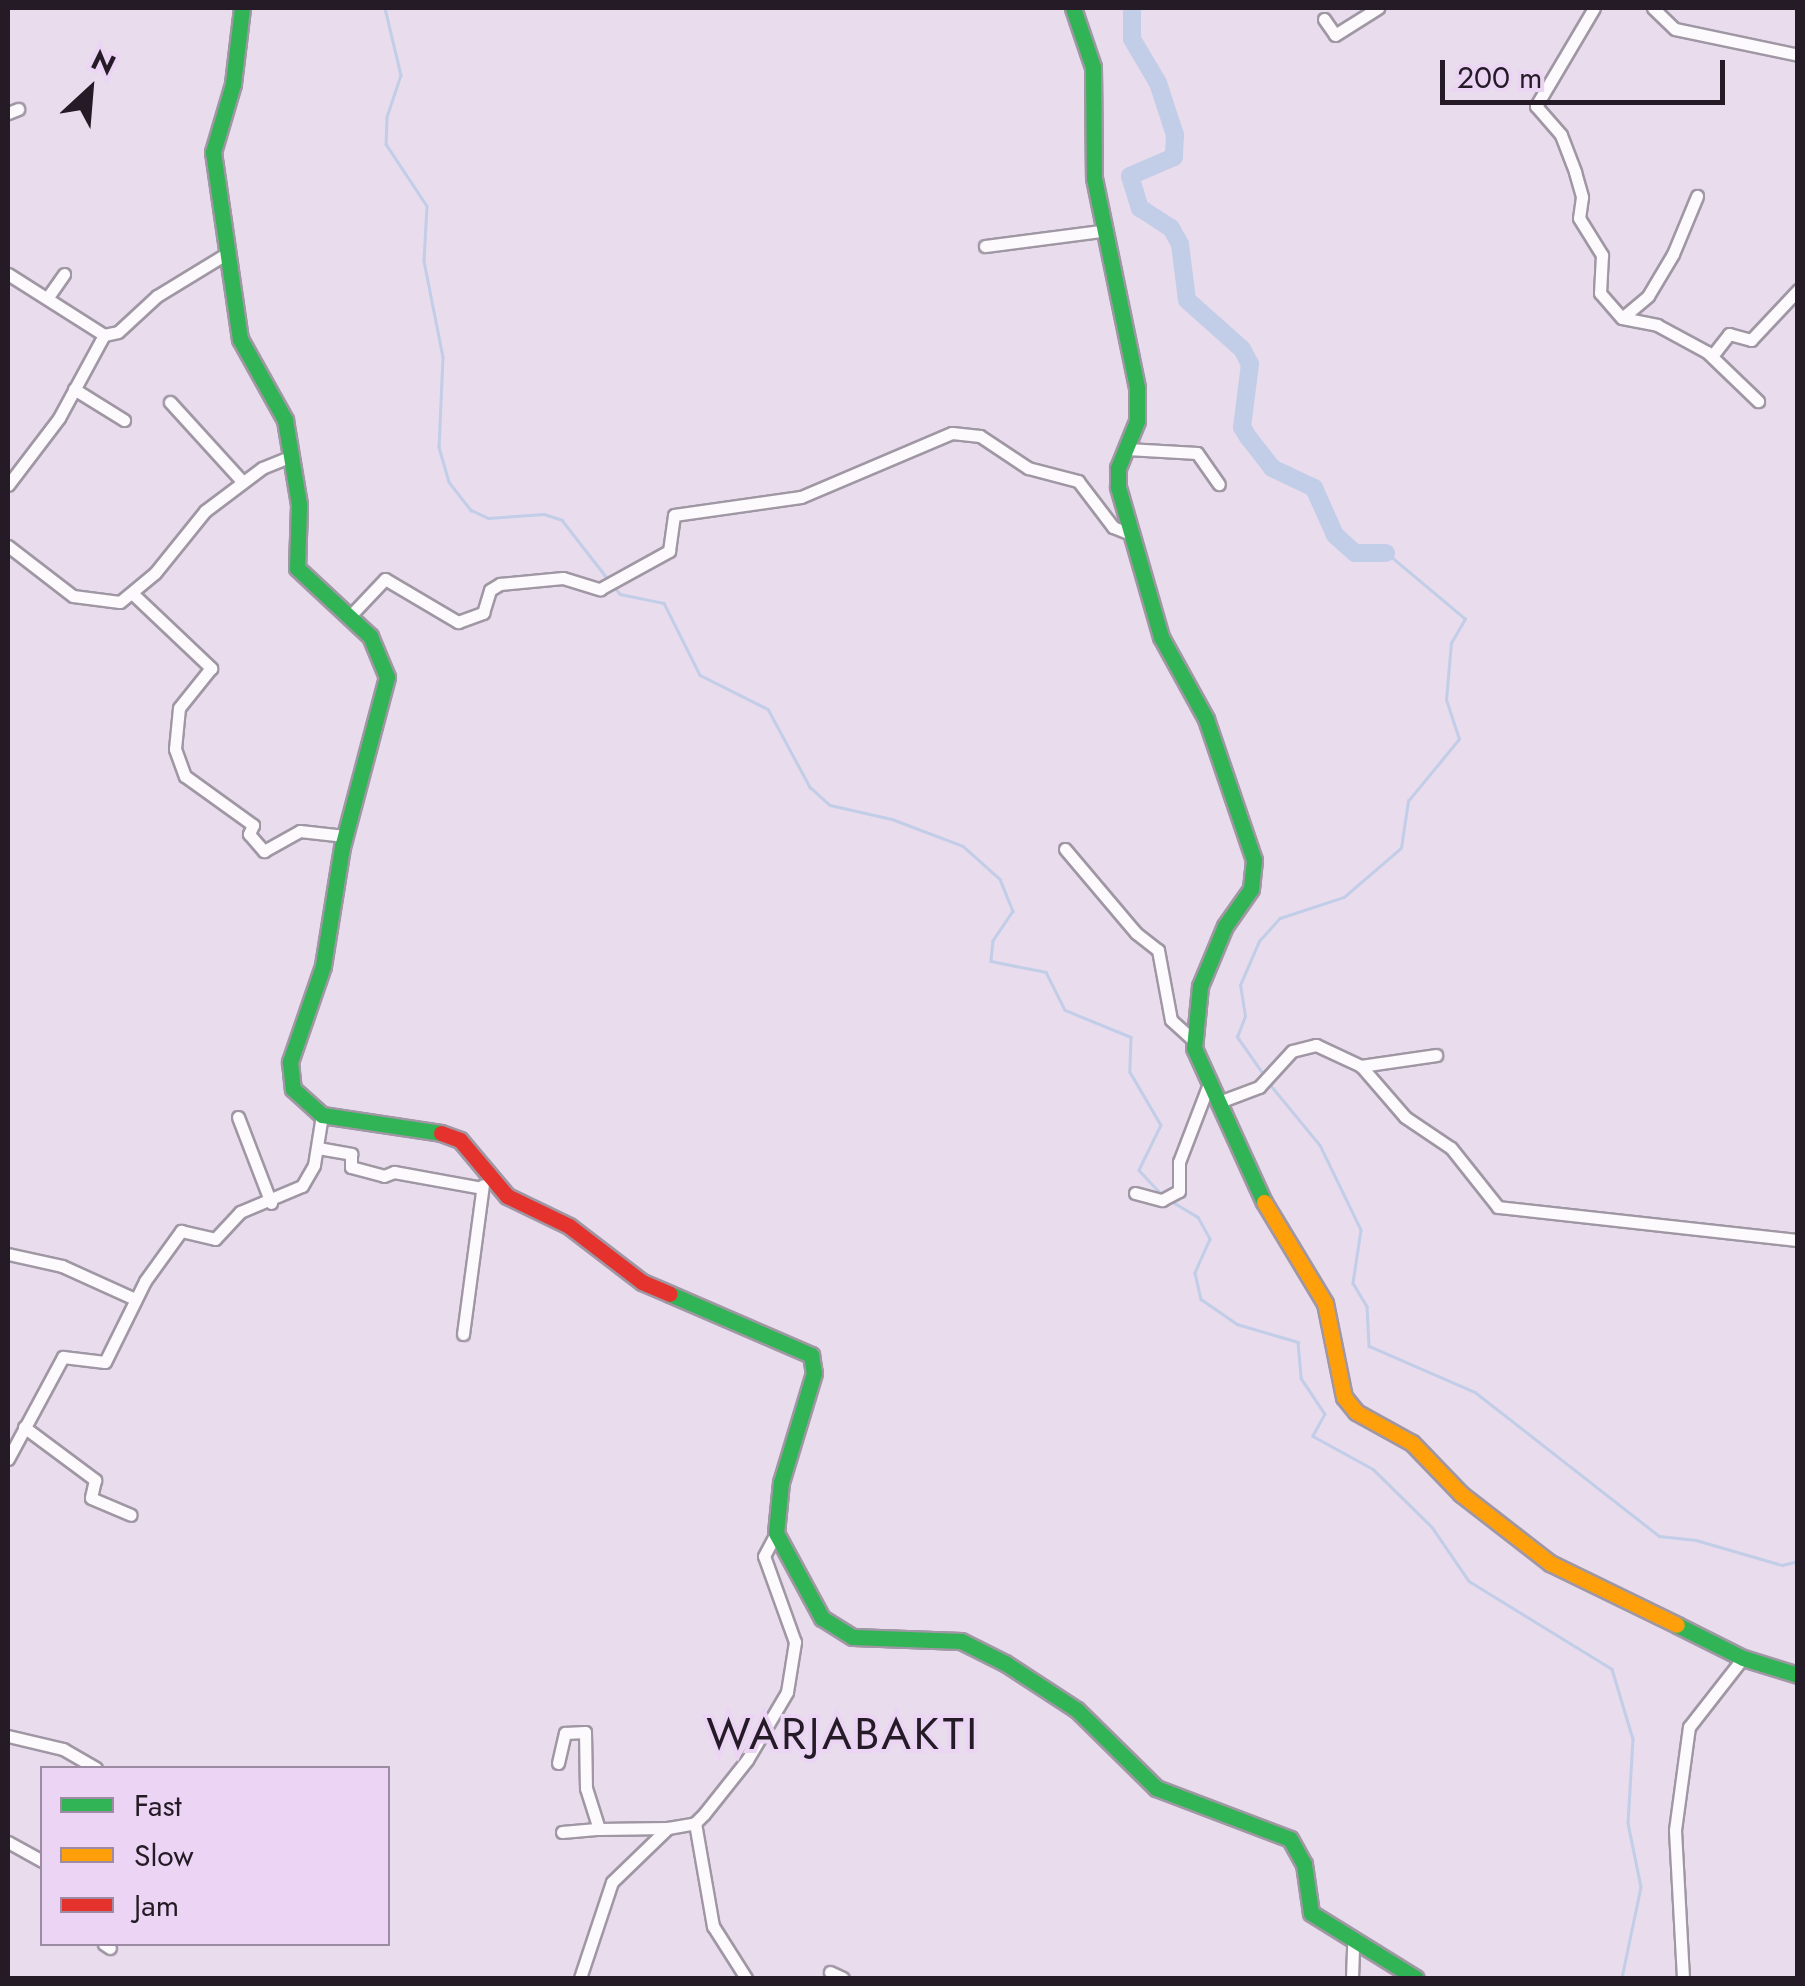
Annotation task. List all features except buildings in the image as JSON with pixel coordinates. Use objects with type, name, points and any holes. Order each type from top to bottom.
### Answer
[{"type":"street","points":[[242,8],[236,70],[213,152],[244,352],[278,402],[292,456],[298,568],[350,616],[380,651],[387,687],[345,836],[323,966],[288,1074],[293,1089],[322,1115],[440,1132],[465,1143],[507,1196],[568,1226],[652,1288],[811,1355],[814,1373],[781,1482],[776,1533],[764,1562],[793,1632],[792,1680],[747,1760],[695,1824],[562,1832]]},
{"type":"street","points":[[1073,8],[1093,66],[1101,231],[1137,388],[1137,421],[1117,477],[1162,637],[1206,720],[1254,860],[1250,889],[1225,926],[1200,986],[1193,1040],[1268,1212],[1325,1303],[1349,1406],[1412,1443],[1461,1494],[1550,1563],[1744,1658],[1798,1675]]},
{"type":"street","points":[[1324,19],[1334,35],[1378,8]]},
{"type":"street","points":[[1594,8],[1536,108],[1566,145],[1582,193],[1579,218],[1602,254],[1600,293],[1622,318],[1658,325],[1712,356],[1758,400]]},
{"type":"street","points":[[1653,8],[1675,29],[1798,55]]},
{"type":"street","points":[[1622,318],[1648,296],[1674,254],[1697,196]]},
{"type":"street","points":[[984,246],[1101,231]]},
{"type":"street","points":[[8,275],[104,335],[118,332],[157,296],[229,252]]},
{"type":"street","points":[[48,297],[64,274]]},
{"type":"street","points":[[1712,356],[1730,334],[1752,340],[1798,290]]},
{"type":"street","points":[[8,485],[74,389],[104,335]]},
{"type":"street","points":[[74,389],[124,420]]},
{"type":"street","points":[[170,402],[242,481]]},
{"type":"street","points":[[350,616],[387,579],[464,623],[482,614],[490,590],[500,584],[562,578],[603,587],[670,550],[674,515],[801,497],[952,433],[980,436],[1028,468],[1078,481],[1113,527],[1133,536]]},
{"type":"street","points":[[1127,449],[1197,454],[1219,484]]},
{"type":"street","points":[[8,546],[72,596],[107,603],[133,594],[185,528],[242,481],[292,456]]},
{"type":"street","points":[[133,594],[210,666],[178,714],[176,749],[185,776],[253,825],[249,834],[264,851],[300,831],[345,836]]},
{"type":"street","points":[[1065,849],[1136,933],[1158,950],[1170,1020],[1193,1040]]},
{"type":"street","points":[[1219,1102],[1259,1087],[1274,1070],[1308,1045],[1361,1066],[1405,1117],[1451,1148],[1498,1207],[1798,1240]]},
{"type":"street","points":[[1361,1066],[1436,1054]]},
{"type":"street","points":[[1136,1193],[1162,1200],[1180,1190],[1179,1162],[1209,1084]]},
{"type":"street","points":[[8,1460],[64,1356],[104,1362],[135,1300],[183,1230],[215,1239],[240,1212],[272,1203],[302,1186],[318,1148],[322,1115]]},
{"type":"street","points":[[238,1118],[272,1203]]},
{"type":"street","points":[[318,1148],[351,1154],[351,1166],[384,1176],[394,1172],[482,1188]]},
{"type":"street","points":[[463,1334],[485,1171]]},
{"type":"street","points":[[8,1254],[62,1266],[135,1300]]},
{"type":"street","points":[[24,1427],[95,1480],[93,1500],[131,1515]]},
{"type":"street","points":[[776,1533],[822,1618],[843,1633],[876,1641],[962,1641],[983,1650],[1077,1710],[1156,1788],[1284,1835],[1302,1856],[1310,1912],[1353,1944],[1416,1978]]},
{"type":"street","points":[[1683,1978],[1675,1830],[1689,1727],[1744,1658]]},
{"type":"street","points":[[558,1763],[565,1733],[586,1732],[586,1788],[599,1829]]},
{"type":"street","points":[[8,1736],[63,1749],[93,1766]]},
{"type":"street","points":[[695,1824],[713,1926],[746,1978]]},
{"type":"street","points":[[580,1978],[608,1890],[668,1828]]},
{"type":"street","points":[[8,1842],[40,1859]]},
{"type":"street","points":[[1352,1978],[1353,1944]]},
{"type":"street","points":[[830,1972],[843,1978]]},
{"type":"waterway","points":[[385,8],[401,75],[387,117],[386,144],[427,206],[424,261],[443,357],[439,447],[449,482],[471,510],[488,518],[544,514],[562,520],[608,579]]},
{"type":"waterway","points":[[1132,8],[1132,39],[1158,83],[1175,135],[1174,157],[1130,176],[1140,208],[1171,228],[1180,244],[1187,300],[1242,349],[1250,364],[1242,427],[1272,468],[1314,488],[1335,535],[1355,553],[1386,553]]},
{"type":"waterway","points":[[1265,1077],[1237,1037],[1245,1016],[1240,985],[1259,941],[1280,918],[1344,897],[1401,848],[1408,801],[1459,739],[1446,700],[1451,643],[1465,619],[1386,553]]},
{"type":"waterway","points":[[613,585],[620,594],[664,603],[700,675],[768,709],[810,787],[830,805],[892,819],[963,846],[1000,879],[1013,911],[993,941],[991,961],[1046,972],[1065,1010],[1131,1037],[1130,1072],[1161,1125],[1139,1170],[1162,1195]]},
{"type":"waterway","points":[[1269,1083],[1320,1145],[1361,1230],[1353,1283],[1367,1306],[1369,1346],[1475,1392],[1659,1536],[1696,1540],[1782,1565],[1798,1561]]},
{"type":"waterway","points":[[1173,1202],[1198,1217],[1210,1239],[1195,1273],[1201,1299],[1237,1324],[1298,1342],[1301,1378],[1325,1414],[1313,1436],[1373,1469],[1432,1527],[1469,1581],[1612,1669],[1633,1739],[1628,1823],[1641,1887],[1622,1978]]},
{"type":"traffic: fast","points":[[242,8],[233,84],[213,152],[240,339],[285,420],[299,505],[297,568],[370,636],[387,677],[342,847],[323,966],[290,1062],[293,1089],[322,1115],[441,1133]]},
{"type":"traffic: fast","points":[[1073,8],[1093,67],[1094,178],[1137,388],[1137,421],[1118,468],[1118,487],[1161,637],[1206,719],[1254,860],[1251,889],[1225,926],[1200,986],[1194,1048],[1264,1202]]},
{"type":"traffic: fast","points":[[670,1294],[811,1355],[814,1373],[781,1482],[776,1533],[822,1618],[853,1637],[961,1641],[1005,1663],[1077,1710],[1156,1788],[1290,1839],[1304,1864],[1311,1913],[1416,1978]]},
{"type":"traffic: fast","points":[[1677,1625],[1743,1658],[1798,1675]]},
{"type":"traffic: slow","points":[[1264,1202],[1325,1303],[1344,1397],[1356,1412],[1412,1443],[1461,1494],[1550,1563],[1677,1625]]},
{"type":"traffic: jam","points":[[441,1133],[460,1140],[507,1196],[569,1226],[642,1282],[670,1294]]},
{"type":"district","name":"WARJABAKTI","points":[[843,1734]]}]
